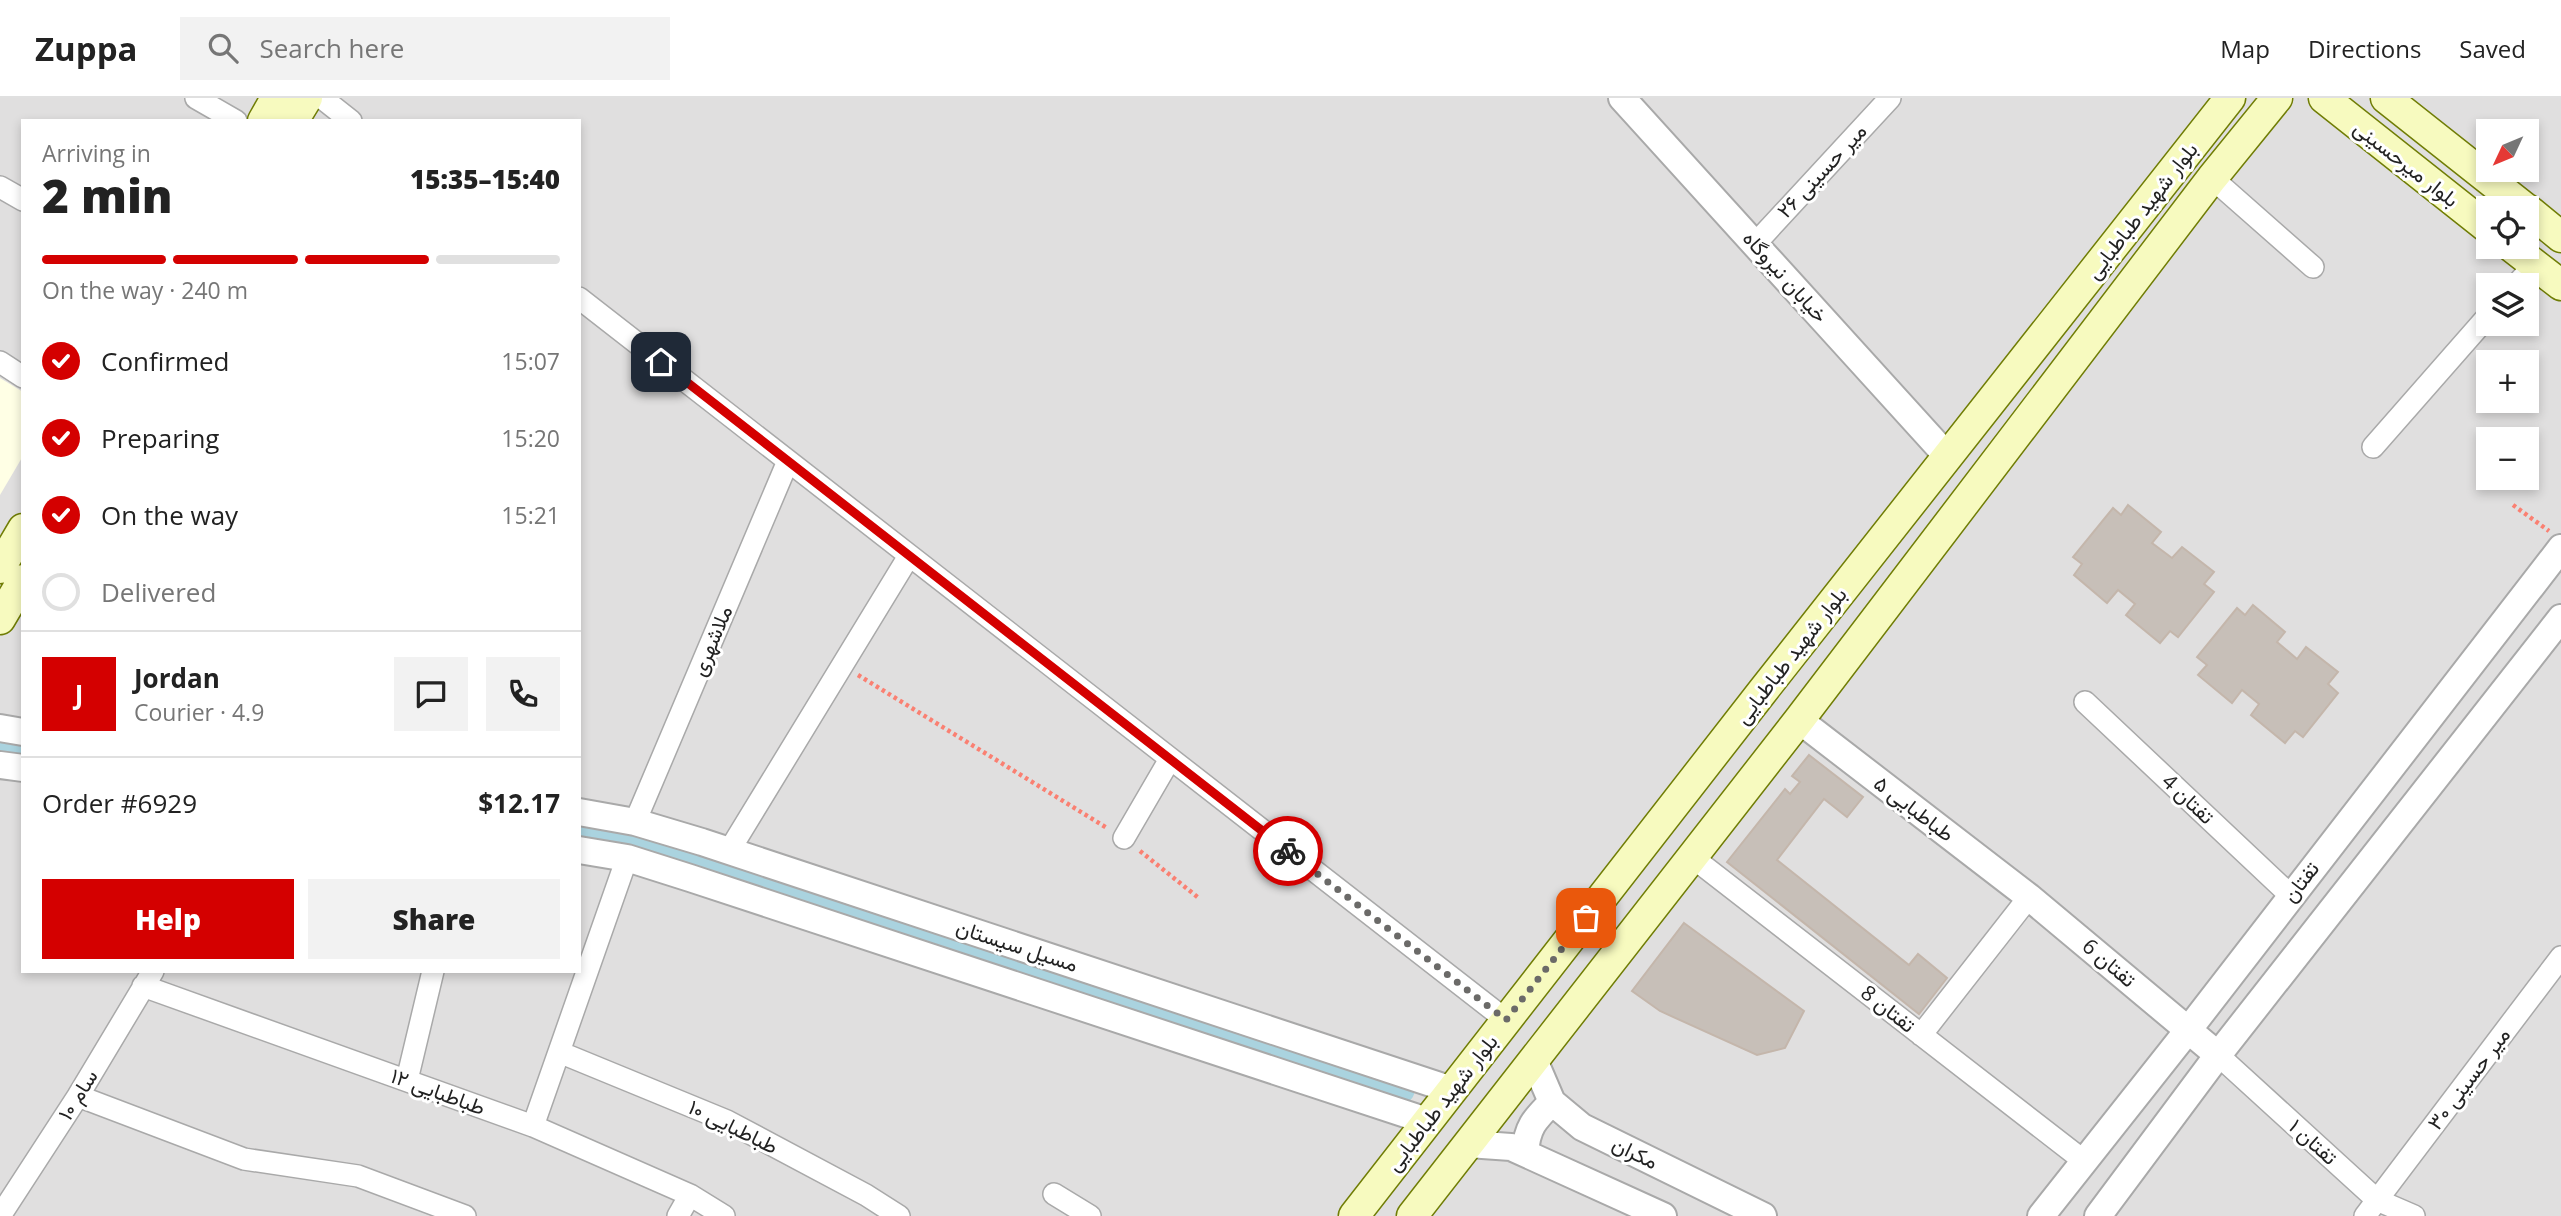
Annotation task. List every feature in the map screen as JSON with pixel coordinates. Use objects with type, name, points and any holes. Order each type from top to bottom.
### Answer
[{"type":"main road","points":[[264,119],[276,98]]},
{"type":"main road","points":[[294,119],[307,98]]},
{"type":"main road","name":"بلوار شهید طباطبایی","points":[[1354,1216],[2230,98]]},
{"type":"main road","name":"بلوار شهید طباطبایی","points":[[1412,1216],[1799,720],[2212,178],[2277,98]]},
{"type":"main road","name":"بلوار میرحسینی","points":[[2325,98],[2476,196]]},
{"type":"main road","name":"بلوار میرحسینی","points":[[2386,98],[2486,196]]},
{"type":"main road","name":"بلوار میرحسینی","points":[[2539,228],[2561,237]]},
{"type":"main road","points":[[2521,265],[2561,285]]},
{"type":"main road","points":[[0,568],[21,532]]},
{"type":"main road","points":[[0,619],[21,583]]},
{"type":"street","points":[[195,98],[232,119]]},
{"type":"street","points":[[322,98],[348,119]]},
{"type":"street","name":"خیابان نیروگاه","points":[[1622,98],[1948,457]]},
{"type":"street","name":"میر حسینی ۲۶","points":[[1755,244],[1890,98]]},
{"type":"street","points":[[2212,178],[2313,267]]},
{"type":"street","points":[[0,187],[21,199]]},
{"type":"street","points":[[581,301],[1506,1020]]},
{"type":"street","points":[[2373,447],[2476,330]]},
{"type":"street","points":[[0,362],[21,376]]},
{"type":"street","name":"ملاشهری","points":[[635,822],[788,461]]},
{"type":"street","name":"تفتان","points":[[2041,1216],[2189,1029],[2556,540]]},
{"type":"street","points":[[729,851],[909,556]]},
{"type":"street","name":"تفتان","points":[[2098,1216],[2218,1055],[2561,618]]},
{"type":"street","name":"تفتان 4","points":[[2085,702],[2290,895]]},
{"type":"street","name":"طباطبایی ۵","points":[[1799,720],[2029,897]]},
{"type":"street","points":[[0,728],[21,732]]},
{"type":"street","points":[[1124,838],[1170,759]]},
{"type":"street","points":[[0,765],[21,768]]},
{"type":"street","name":"مسیل سیستان","points":[[581,812],[635,822],[729,851],[1452,1090]]},
{"type":"street","name":"مسیل سیستان","points":[[581,850],[627,858],[1427,1121]]},
{"type":"street","name":"تفتان 8","points":[[1692,857],[2084,1161]]},
{"type":"street","points":[[533,1126],[627,858]]},
{"type":"street","points":[[1921,1035],[2029,897]]},
{"type":"street","name":"تفتان 6","points":[[2029,897],[2218,1055]]},
{"type":"street","name":"میر حسینی ۳۰","points":[[2371,1208],[2561,957]]},
{"type":"street","points":[[407,1080],[433,973]]},
{"type":"street","name":"طباطبایی ۱۲","points":[[148,979],[533,1126],[690,1195],[724,1216]]},
{"type":"street","name":"سام ۱۰","points":[[0,1216],[78,1096],[148,979]]},
{"type":"street","name":"طباطبایی ۱۰","points":[[559,1052],[727,1121],[900,1216]]},
{"type":"street","name":"تفتان ۱","points":[[2218,1055],[2371,1208],[2414,1216]]},
{"type":"street","name":"مکران","points":[[1534,1059],[1552,1102],[1582,1127],[1763,1216]]},
{"type":"street","points":[[78,1096],[244,1159],[358,1176],[465,1216]]},
{"type":"street","points":[[1525,1153],[1526,1135],[1530,1127],[1552,1102]]},
{"type":"street","points":[[1468,1144],[1511,1147],[1662,1216]]},
{"type":"street","points":[[1054,1194],[1090,1216]]},
{"type":"street","points":[[678,1216],[690,1195]]},
{"type":"path","points":[[2513,505],[2556,540]]},
{"type":"path","points":[[842,666],[1124,838],[1200,899]]},
{"type":"shaded area","points":[[0,98],[2561,98],[2561,1216],[0,1216]]},
{"type":"shaded area","points":[[0,378],[21,391],[21,459],[0,495]]},
{"type":"building","points":[[2128,505],[2161,532],[2152,543],[2172,558],[2182,547],[2214,572],[2204,584],[2214,592],[2178,637],[2170,631],[2160,643],[2126,615],[2135,604],[2118,590],[2107,603],[2074,575],[2082,564],[2073,557],[2113,508],[2121,515]]},
{"type":"building","points":[[2253,605],[2285,632],[2277,642],[2297,659],[2306,647],[2338,672],[2328,684],[2338,693],[2303,737],[2295,731],[2285,743],[2251,715],[2259,704],[2242,690],[2232,703],[2198,675],[2207,665],[2197,657],[2237,608],[2245,615]]},
{"type":"building","points":[[1809,755],[1863,797],[1847,817],[1824,799],[1777,860],[1909,965],[1918,954],[1947,978],[1919,1014],[1727,862],[1785,789],[1790,794],[1800,782],[1792,776]]},
{"type":"building","points":[[1684,923],[1804,1011],[1785,1048],[1757,1055],[1660,1011],[1632,991]]},
{"type":"waterway","points":[[0,752],[21,755]]},
{"type":"waterway","points":[[581,828],[632,838],[697,857],[1403,1091]]},
{"type":"way so far","points":[[1288,851],[1506,1020],[1586,918]]},
{"type":"route","points":[[661,362],[1288,851]]}]
